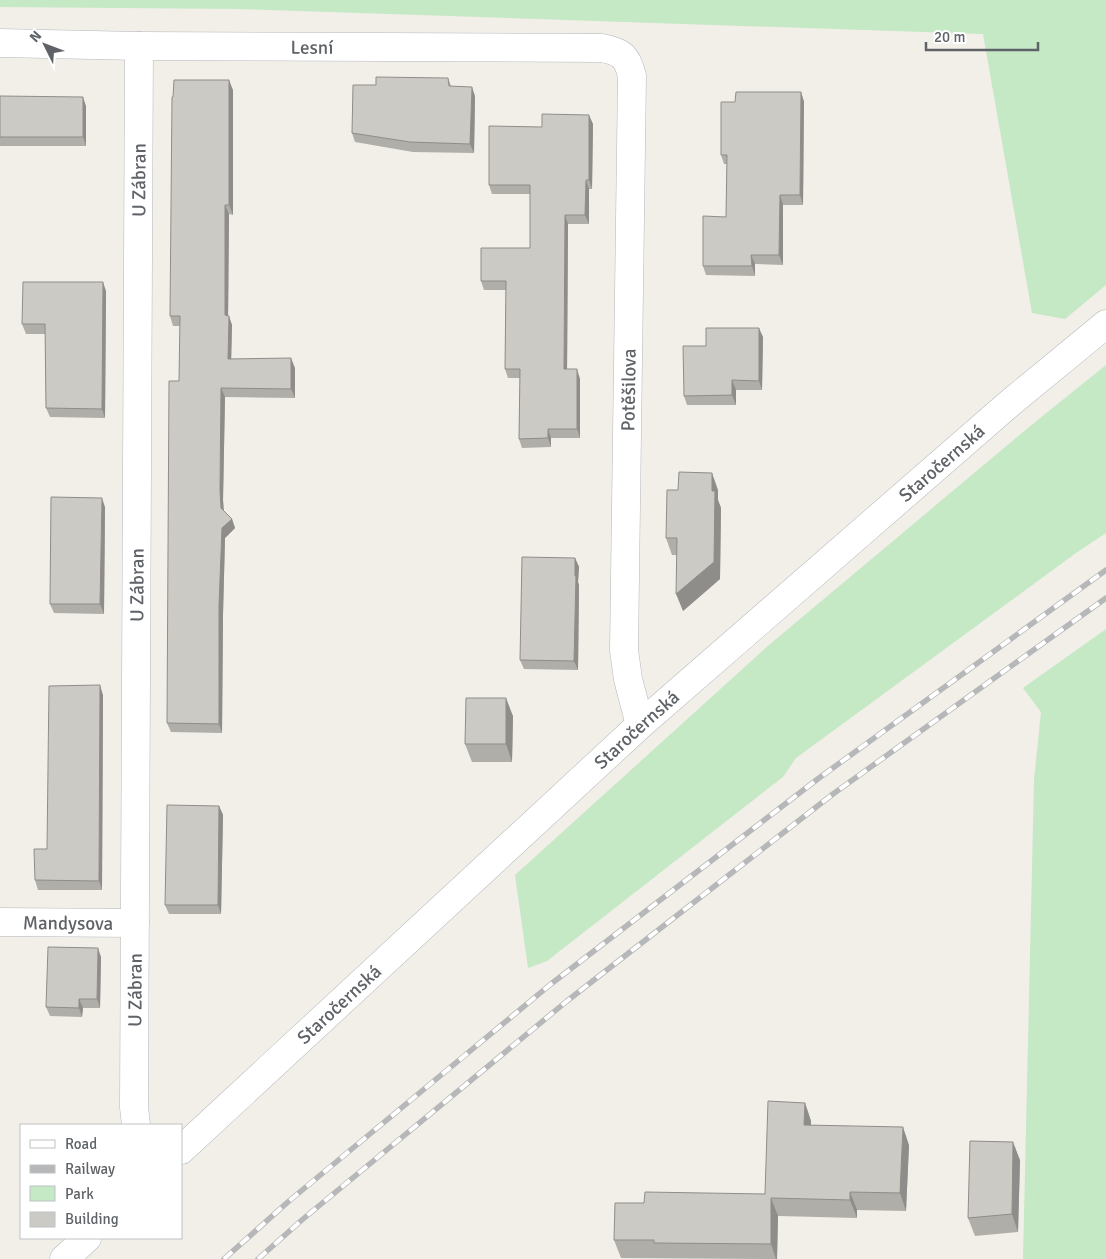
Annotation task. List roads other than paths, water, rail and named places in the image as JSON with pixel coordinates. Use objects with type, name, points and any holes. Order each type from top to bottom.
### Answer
[{"type":"street","name":"Lesní","points":[[0,43],[139,46],[602,48],[614,50],[623,55]]},
{"type":"street","name":"U Zábran","points":[[136,1124],[134,1107],[139,46]]},
{"type":"street","name":"Potěšilova","points":[[623,55],[632,76],[624,650],[628,680],[640,725]]},
{"type":"street","name":"Staročernská","points":[[182,1149],[640,725],[1010,403],[1106,324]]},
{"type":"street","name":"Mandysova","points":[[0,922],[135,923]]},
{"type":"street","points":[[64,1259],[86,1239]]},
{"type":"railway","points":[[224,1259],[289,1201],[551,984],[819,778],[1106,570]]},
{"type":"railway","points":[[258,1259],[303,1219],[567,1001],[833,794],[1106,598]]}]
